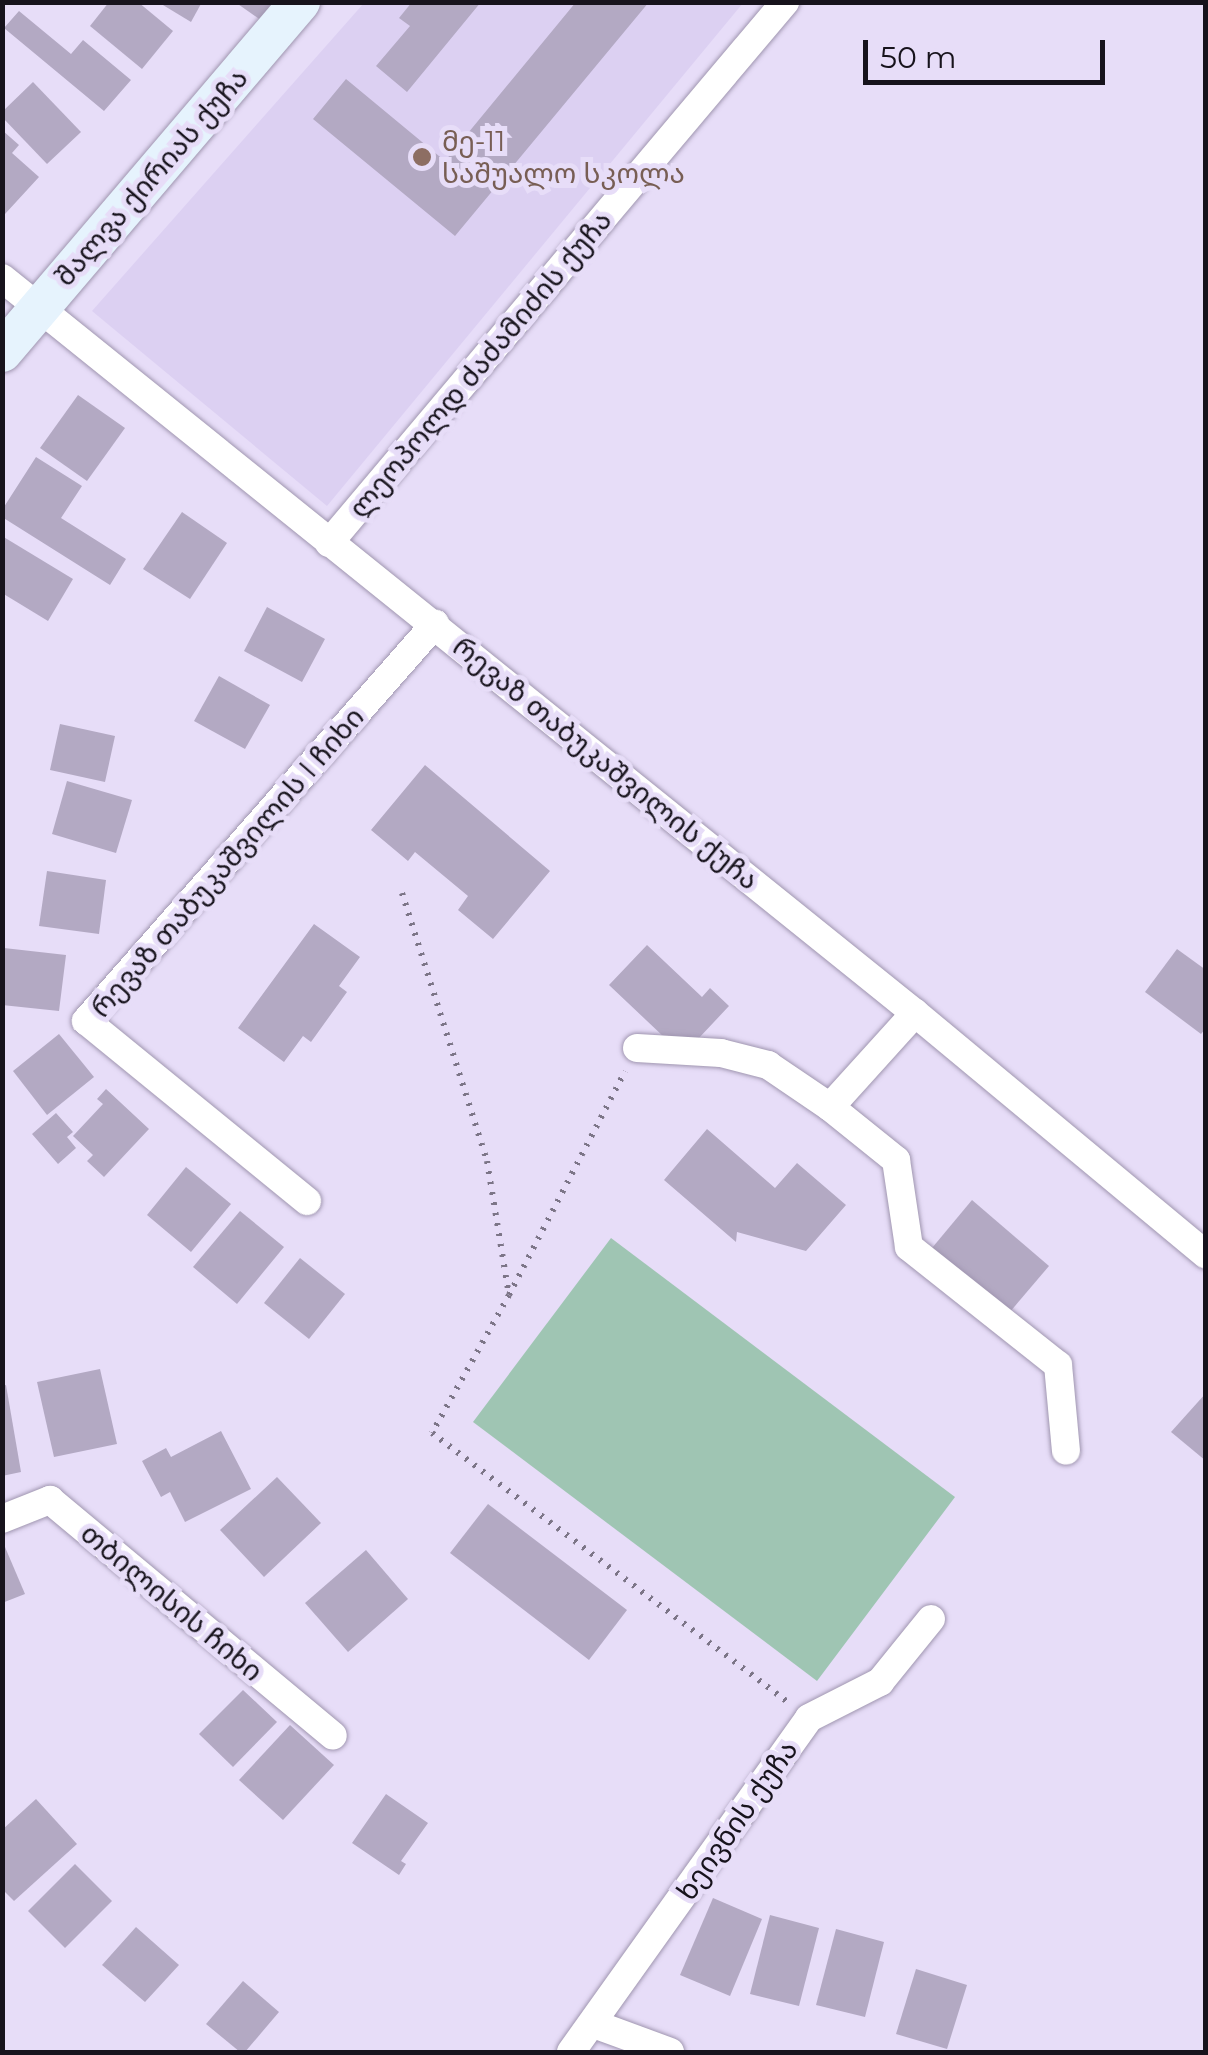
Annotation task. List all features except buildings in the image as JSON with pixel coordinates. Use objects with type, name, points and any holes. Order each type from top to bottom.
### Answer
[{"type":"street","name":"შალვა ქირიას ქუჩა","points":[[2,352],[300,2]]},
{"type":"street","name":"ლეოპოლდ ძაძამიძის ქუჩა","points":[[330,543],[784,2]]},
{"type":"street","name":"რევაზ თაბუკაშვილის ქუჩა","points":[[2,278],[914,1013],[1206,1255]]},
{"type":"street","name":"რევაზ თაბუკაშვილის I ჩიხი","points":[[306,1201],[86,1020],[434,624]]},
{"type":"street","points":[[830,1106],[914,1013]]},
{"type":"street","points":[[636,1048],[721,1053],[768,1065],[830,1106],[896,1160],[910,1246],[1058,1365],[1066,1450]]},
{"type":"street","name":"თბილისის ჩიხი","points":[[2,1519],[50,1500],[332,1736]]},
{"type":"street","name":"ხეივნის ქუჩა","points":[[571,2052],[809,1718],[880,1682],[931,1619]]},
{"type":"street","points":[[594,2024],[670,2052]]},
{"type":"path","points":[[402,893],[488,1161],[509,1295]]},
{"type":"path","points":[[636,1048],[509,1295],[432,1433],[809,1718]]},
{"type":"shaded area","name":"მე-11 საშუალო სკოლა","points":[[364,3],[743,3],[327,506],[92,311]]},
{"type":"green space","points":[[611,1238],[955,1497],[817,1681],[473,1422]]},
{"type":"place","name":"მე-11 საშუალო სკოლა","points":[[422,157]]}]
